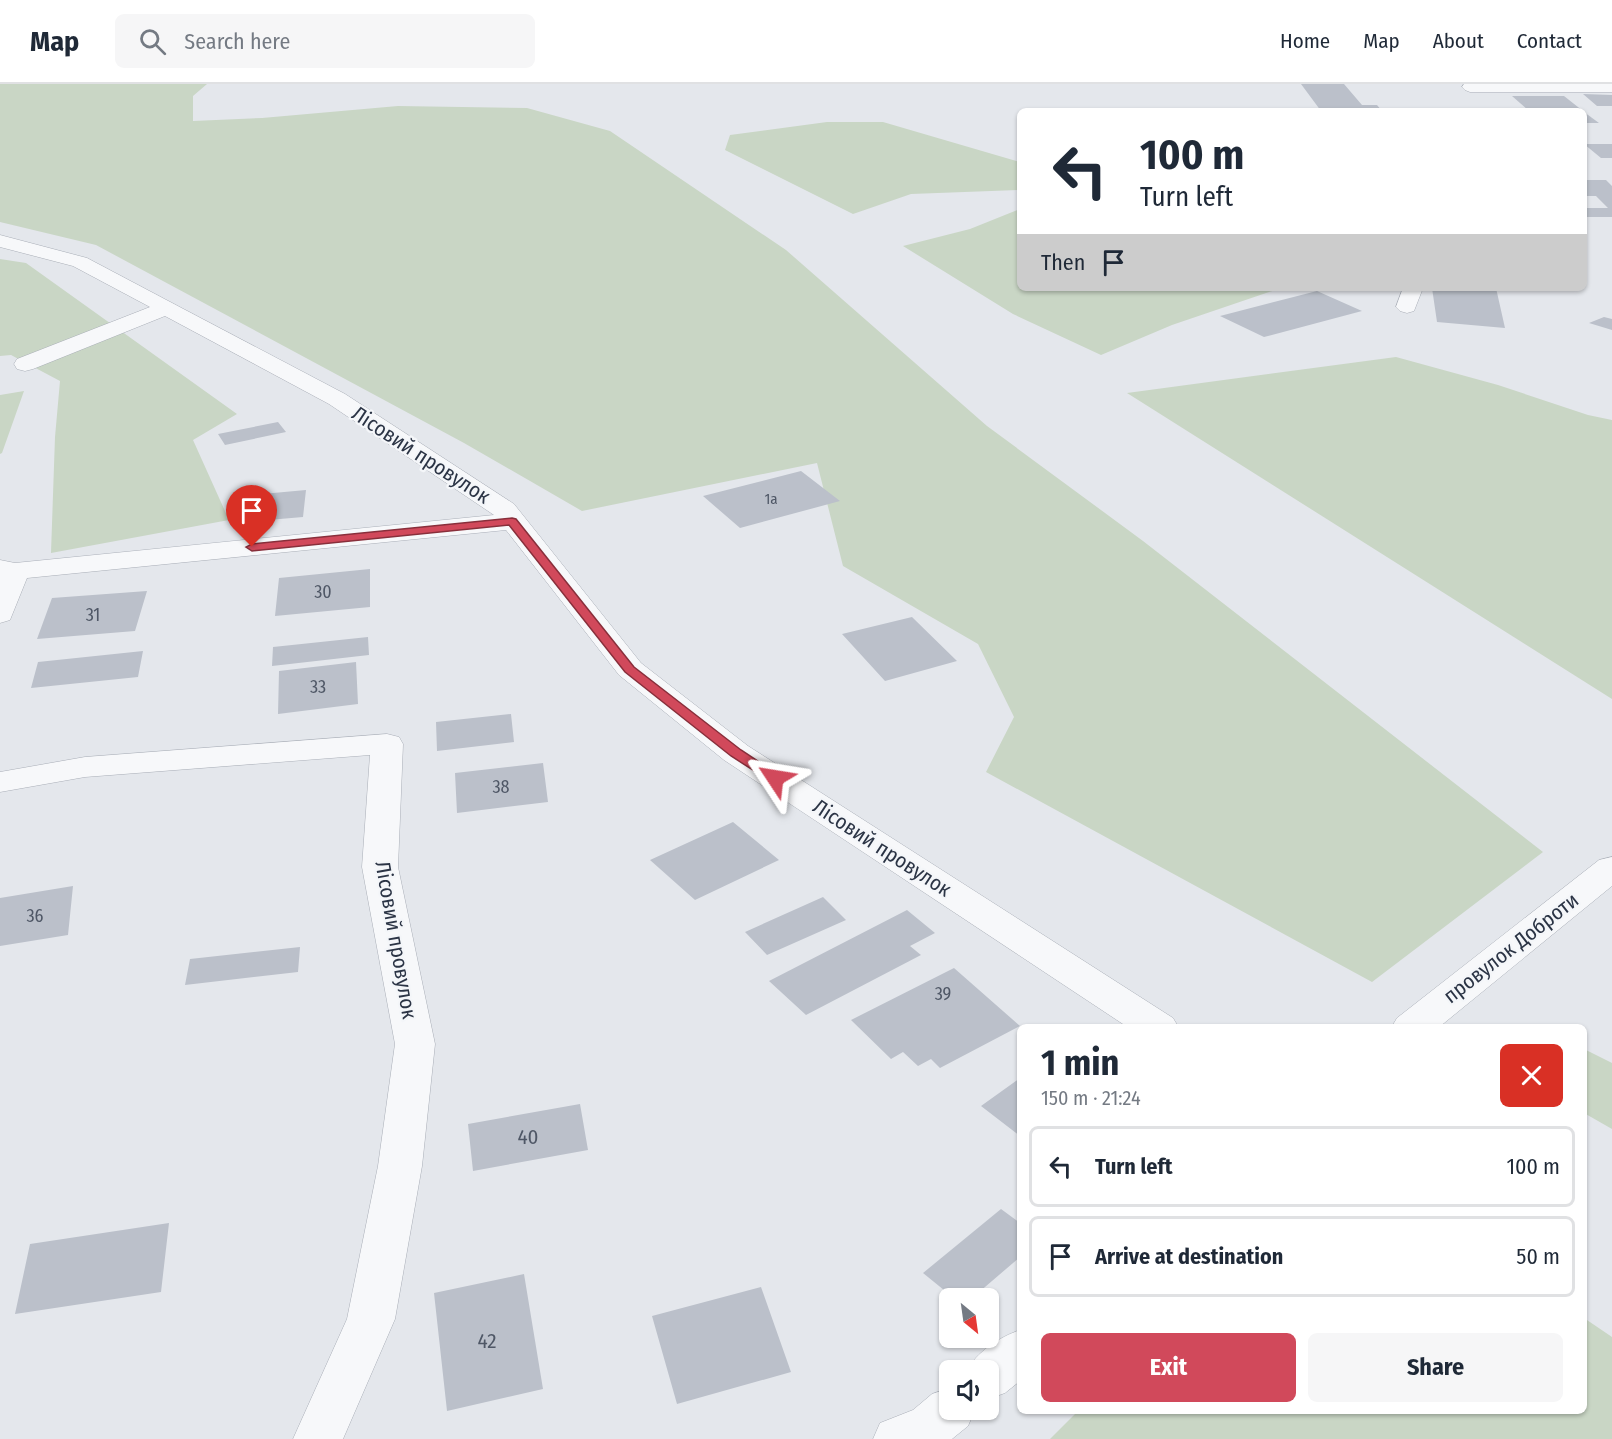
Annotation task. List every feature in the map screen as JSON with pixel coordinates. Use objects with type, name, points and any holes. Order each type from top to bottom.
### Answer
[{"type":"street","points":[[1469,85],[1612,87]]},
{"type":"street","points":[[1469,85],[1487,103]]},
{"type":"street","name":"Лісовий провулок","points":[[0,241],[80,262],[167,308],[337,399],[505,510],[630,669],[736,753],[1153,1024]]},
{"type":"street","points":[[25,364],[167,308]]},
{"type":"street","points":[[0,614],[8,570],[512,521]]},
{"type":"street","name":"Лісовий провулок","points":[[0,782],[85,767],[387,744],[380,867],[415,1044],[400,1166],[371,1319],[318,1439]]},
{"type":"street","name":"провулок Доброти","points":[[1416,1024],[1612,868]]},
{"type":"street","points":[[999,1369],[1017,1354]]},
{"type":"green space","points":[[0,84],[207,84],[193,96],[193,121],[262,118],[398,106],[527,108],[610,131],[786,250],[987,426],[1143,541],[1543,852],[1372,982],[986,772],[1014,717],[978,644],[843,566],[817,463],[582,511],[464,443],[96,245],[0,222]]},
{"type":"green space","points":[[827,122],[883,122],[1017,161],[1017,190],[911,194],[853,214],[725,150],[730,135]]},
{"type":"green space","points":[[1017,210],[1017,291],[1272,291],[1172,325],[1101,355],[1013,314],[903,246],[970,229]]},
{"type":"green space","points":[[0,259],[26,263],[237,414],[193,440],[229,520],[51,553],[55,437],[60,381],[11,355],[0,356]]},
{"type":"green space","points":[[1396,357],[1498,385],[1588,415],[1612,420],[1612,699],[1127,393]]},
{"type":"green space","points":[[24,391],[2,453],[0,454],[0,395]]},
{"type":"green space","points":[[1587,1050],[1612,1063],[1612,1129],[1587,1115]]},
{"type":"green space","points":[[1587,1320],[1612,1337],[1612,1439],[1050,1439],[1075,1414],[1587,1414]]},
{"type":"building","points":[[1301,84],[1344,84],[1362,105],[1377,105],[1380,108],[1319,108]]},
{"type":"building","points":[[1583,94],[1612,95],[1612,106],[1597,106]]},
{"type":"building","points":[[1512,96],[1564,96],[1579,108],[1526,108]]},
{"type":"building","points":[[1587,114],[1599,123],[1587,123]]},
{"type":"building","points":[[1587,144],[1612,144],[1612,158],[1601,158]]},
{"type":"building","points":[[1587,180],[1606,180],[1612,186],[1612,217],[1587,217],[1587,208],[1608,208],[1596,196],[1587,196]]},
{"type":"building","points":[[1317,291],[1362,311],[1264,337],[1220,316]]},
{"type":"building","points":[[1432,291],[1497,291],[1505,328],[1437,322]]},
{"type":"building","points":[[1604,317],[1612,319],[1612,330],[1589,323]]},
{"type":"building","points":[[278,422],[286,432],[225,445],[218,434]]},
{"type":"building","points":[[801,471],[840,501],[740,528],[703,496]]},
{"type":"building","points":[[306,490],[303,517],[235,523],[240,496]]},
{"type":"building","points":[[370,569],[370,607],[275,616],[279,578]]},
{"type":"building","points":[[147,591],[135,631],[37,639],[52,598]]},
{"type":"building","points":[[912,617],[957,661],[885,681],[842,634]]},
{"type":"building","points":[[368,637],[369,655],[272,666],[273,647]]},
{"type":"building","points":[[143,651],[138,677],[31,688],[38,662]]},
{"type":"building","points":[[356,662],[358,704],[278,714],[279,671]]},
{"type":"building","points":[[511,714],[514,742],[437,751],[436,722]]},
{"type":"building","points":[[543,763],[548,802],[457,813],[455,773]]},
{"type":"building","points":[[733,822],[779,860],[695,900],[650,860]]},
{"type":"building","points":[[73,886],[68,935],[0,946],[0,898]]},
{"type":"building","points":[[823,897],[846,920],[767,955],[745,932]]},
{"type":"building","points":[[907,910],[935,933],[910,946],[921,955],[806,1015],[769,981]]},
{"type":"building","points":[[300,947],[298,972],[185,985],[190,959]]},
{"type":"building","points":[[954,968],[1018,1024],[1017,1028],[940,1068],[931,1059],[918,1066],[903,1052],[891,1059],[851,1020]]},
{"type":"building","points":[[1017,1080],[1017,1134],[981,1106]]},
{"type":"building","points":[[580,1104],[588,1150],[473,1171],[468,1124]]},
{"type":"building","points":[[1001,1209],[1017,1221],[1017,1260],[984,1288],[941,1288],[923,1273]]},
{"type":"building","points":[[169,1223],[161,1292],[15,1314],[30,1244]]},
{"type":"building","points":[[524,1274],[543,1389],[447,1411],[434,1293]]},
{"type":"building","points":[[761,1287],[791,1372],[677,1404],[652,1316]]},
{"type":"route","points":[[252,547],[512,521],[630,669],[736,753],[775,778]]}]
